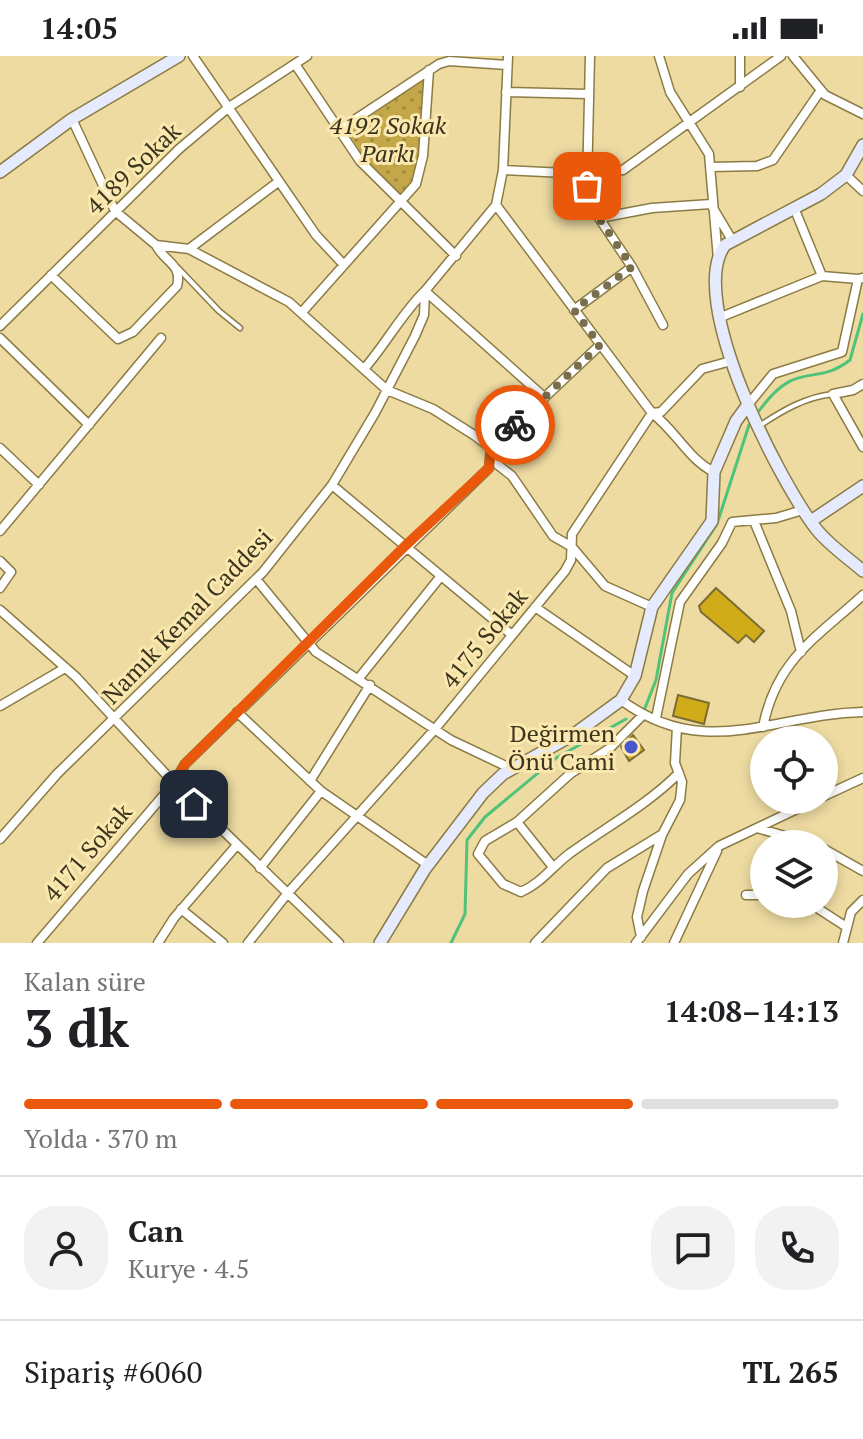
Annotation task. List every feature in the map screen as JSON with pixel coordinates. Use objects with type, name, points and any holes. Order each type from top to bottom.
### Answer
[{"type":"street","points":[[0,172],[72,119],[179,56]]},
{"type":"street","points":[[193,56],[316,235],[344,265]]},
{"type":"street","name":"4189 Sokak","points":[[0,326],[179,149],[229,107],[307,56]]},
{"type":"street","points":[[590,56],[587,186],[599,218],[632,267],[663,325]]},
{"type":"street","points":[[659,56],[670,92],[706,147],[711,167],[711,204],[721,317],[731,361],[747,406],[803,510],[863,571]]},
{"type":"street","points":[[740,56],[740,87]]},
{"type":"street","points":[[503,170],[586,174],[623,170],[781,56]]},
{"type":"street","points":[[793,56],[821,90],[843,107],[863,114]]},
{"type":"street","points":[[339,130],[429,70],[449,61],[508,60]]},
{"type":"street","name":"Namık Kemal Caddesi","points":[[2,833],[57,774],[256,579],[332,485],[387,390],[424,315],[425,291],[496,205],[503,170],[508,60]]},
{"type":"street","points":[[295,64],[360,161],[400,205],[456,256]]},
{"type":"street","points":[[303,311],[400,205],[420,171],[429,70]]},
{"type":"street","points":[[711,167],[769,163],[821,90]]},
{"type":"street","points":[[506,92],[588,94]]},
{"type":"street","points":[[51,275],[118,339],[133,332],[177,286],[176,266],[160,255],[156,245],[115,211],[72,119]]},
{"type":"street","points":[[718,259],[732,240],[795,210],[846,175],[863,145]]},
{"type":"street","points":[[846,175],[863,191]]},
{"type":"street","points":[[189,249],[278,182]]},
{"type":"street","points":[[599,218],[652,208],[711,204]]},
{"type":"street","points":[[711,204],[732,240]]},
{"type":"street","points":[[496,205],[652,413],[667,425],[699,464],[714,472]]},
{"type":"street","points":[[795,210],[822,276]]},
{"type":"street","points":[[156,245],[189,249],[303,311],[387,390],[433,409],[491,448],[498,465],[512,476],[553,536],[572,547],[605,586],[652,607]]},
{"type":"street","points":[[574,310],[632,267]]},
{"type":"street","points":[[380,943],[428,865],[483,793],[512,769],[573,735],[621,700],[635,676],[652,607],[712,521],[714,472],[736,421],[773,374],[842,352],[861,278],[822,276],[721,317]]},
{"type":"street","points":[[364,369],[402,323],[411,305],[425,291],[544,397]]},
{"type":"street","points":[[0,338],[89,425]]},
{"type":"street","points":[[0,531],[161,338]]},
{"type":"street","name":"4171 Sokak","points":[[37,943],[174,783],[185,764],[406,545],[489,468],[491,448],[600,345]]},
{"type":"street","name":"4175 Sokak","points":[[248,943],[287,894],[435,729],[565,571],[572,547],[572,534],[652,413],[661,412],[702,369],[731,361]]},
{"type":"street","points":[[863,384],[853,390],[833,394],[863,447]]},
{"type":"street","points":[[0,448],[39,485]]},
{"type":"street","points":[[332,485],[512,635]]},
{"type":"street","points":[[811,521],[863,486]]},
{"type":"street","points":[[656,718],[674,623],[684,595],[722,543],[732,522],[754,521],[803,510]]},
{"type":"street","points":[[754,521],[791,611],[801,652]]},
{"type":"street","points":[[0,561],[11,576],[0,588]]},
{"type":"street","points":[[359,678],[441,576]]},
{"type":"street","points":[[256,579],[316,652],[435,729],[512,769]]},
{"type":"street","points":[[763,726],[772,688],[782,671],[863,595]]},
{"type":"street","points":[[535,607],[635,676]]},
{"type":"street","points":[[0,610],[65,668],[236,846],[339,943]]},
{"type":"street","points":[[0,706],[65,668]]},
{"type":"street","points":[[310,781],[370,685]]},
{"type":"street","points":[[621,700],[643,715],[677,727],[733,733],[750,730]]},
{"type":"street","points":[[237,712],[321,791],[428,865]]},
{"type":"street","points":[[768,726],[813,716],[863,712]]},
{"type":"street","points":[[643,715],[610,748],[570,774],[517,822],[485,841],[478,854],[512,891],[521,892],[536,885],[553,867],[661,791],[679,773]]},
{"type":"street","points":[[639,940],[637,917],[662,835],[680,800],[682,782],[675,763],[677,727]]},
{"type":"street","points":[[838,790],[862,781]]},
{"type":"street","points":[[260,868],[321,791]]},
{"type":"street","points":[[639,940],[688,874],[719,846],[786,814]]},
{"type":"street","points":[[517,822],[553,867]]},
{"type":"street","points":[[757,828],[764,830]]},
{"type":"street","points":[[535,943],[607,868],[662,835]]},
{"type":"street","points":[[158,943],[181,909],[236,846]]},
{"type":"street","points":[[674,943],[719,846]]},
{"type":"street","points":[[838,857],[863,871]]},
{"type":"street","points":[[843,943],[851,912],[863,900]]},
{"type":"street","points":[[181,909],[223,943]]},
{"type":"street","points":[[833,918],[845,926]]},
{"type":"lane","points":[[176,266],[240,328]]},
{"type":"lane","points":[[757,427],[787,408],[817,396],[833,394]]},
{"type":"green space","name":"4192 Sokak Parkı","points":[[419,81],[424,82],[419,159],[409,186],[400,195],[365,160],[348,132]]},
{"type":"building","points":[[716,588],[764,631],[754,642],[746,635],[738,643],[701,612],[699,606]]},
{"type":"building","points":[[678,695],[709,703],[704,724],[673,716]]},
{"type":"building","name":"Değirmen Önü Cami","points":[[633,735],[644,750],[629,761],[621,747]]},
{"type":"waterway","points":[[759,411],[784,385],[837,368],[850,360],[863,314]]},
{"type":"waterway","points":[[645,708],[656,680],[672,593],[717,524],[749,425]]},
{"type":"waterway","points":[[451,943],[465,914],[467,840],[485,817],[556,758],[626,719]]},
{"type":"way so far","points":[[515,425],[600,345],[574,310],[632,267],[599,218],[587,186]]},
{"type":"place","name":"Değirmen Önü Cami","points":[[631,747]]},
{"type":"route","points":[[194,804],[174,783],[185,764],[406,545],[489,468],[491,448],[515,425]]}]
